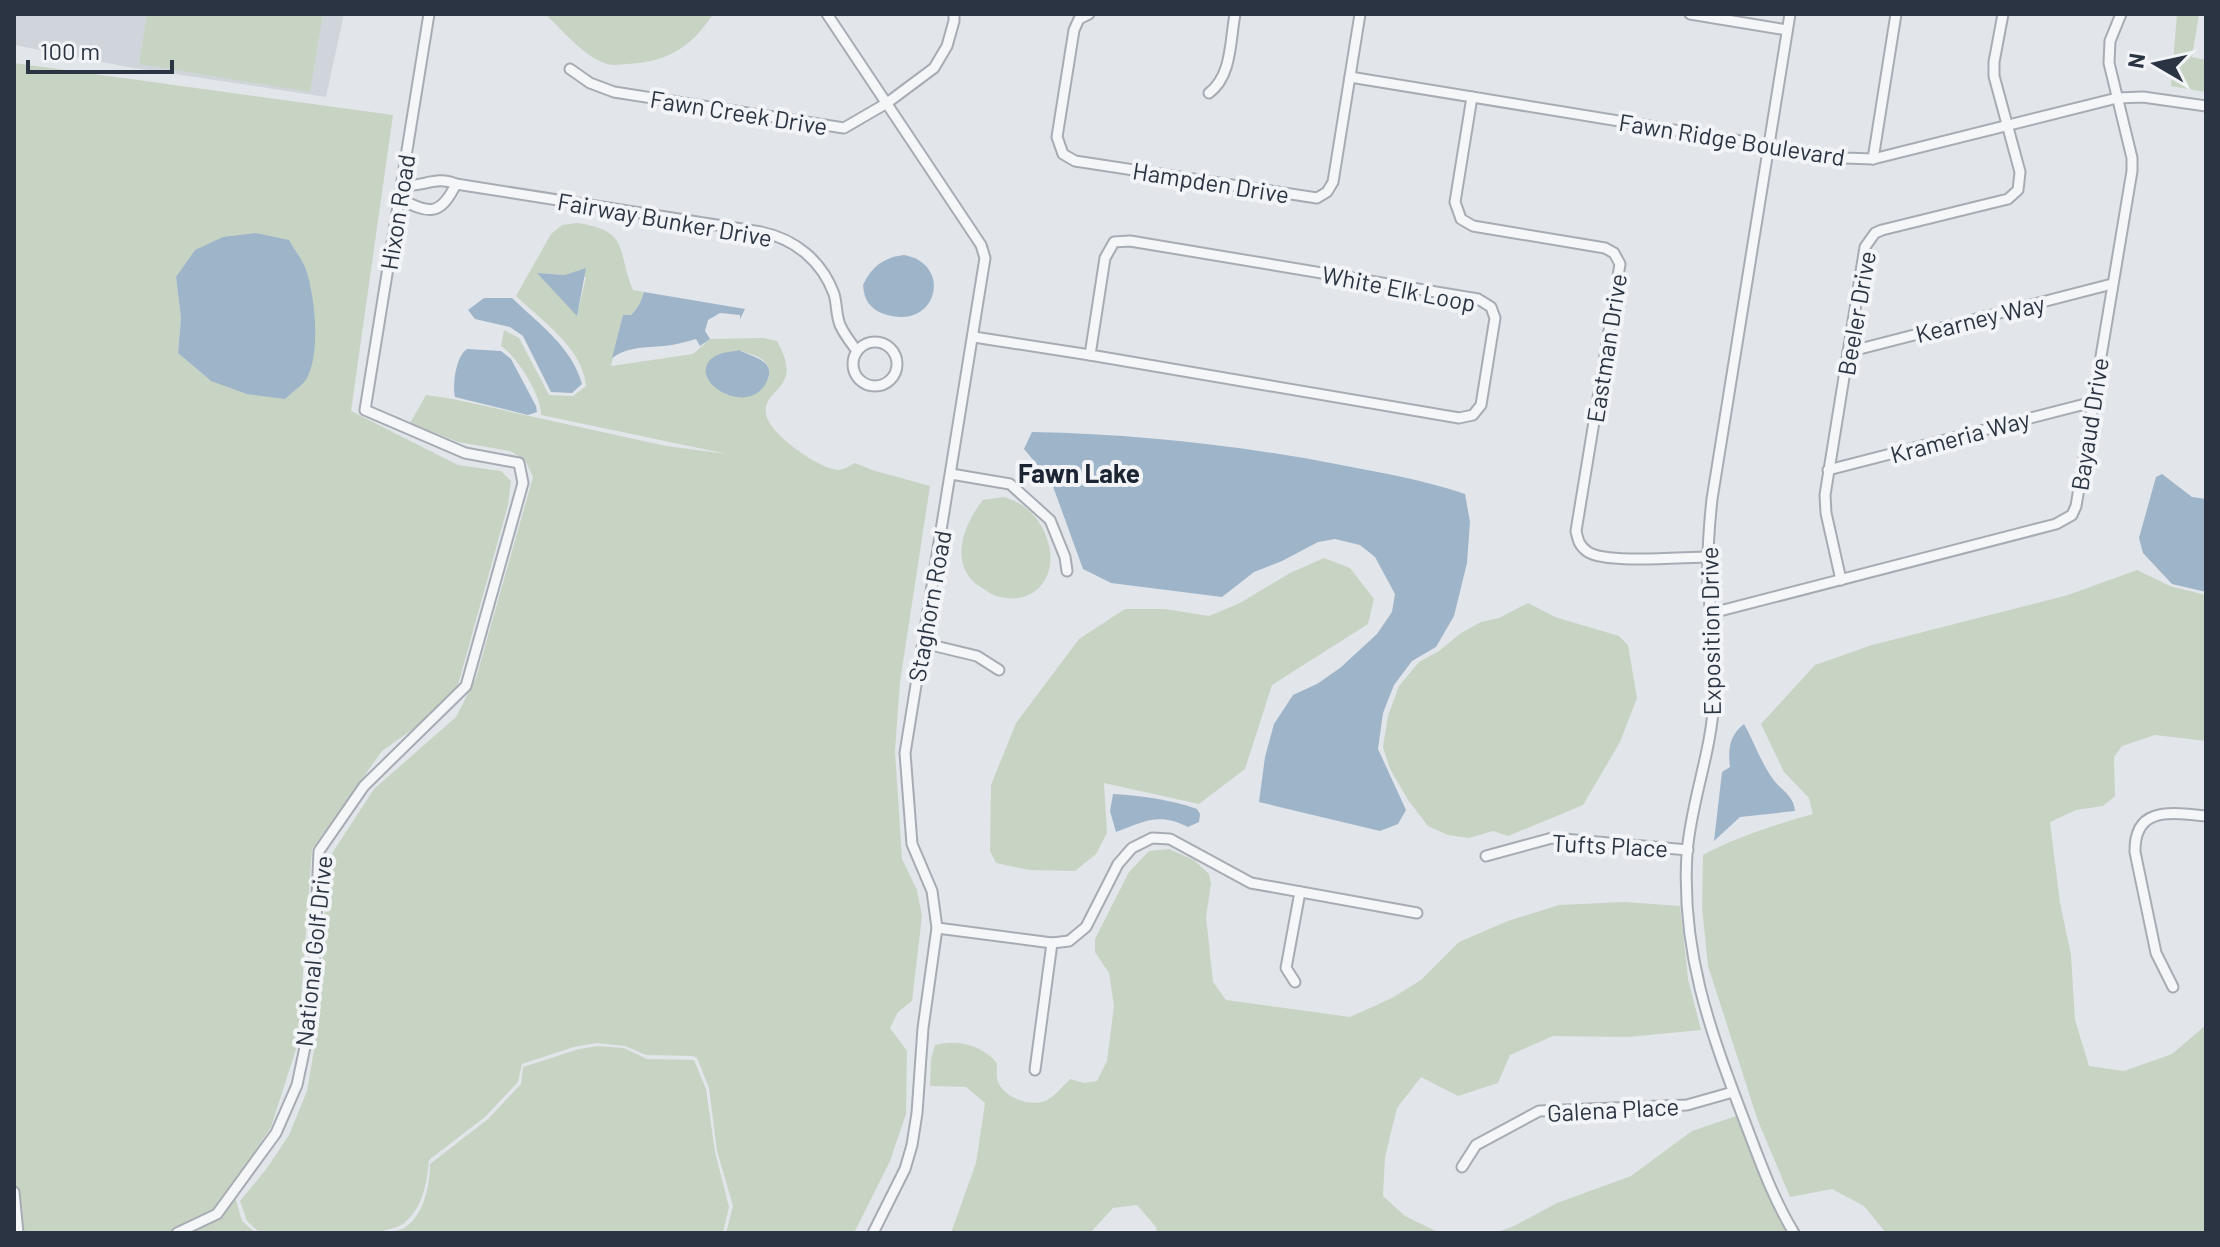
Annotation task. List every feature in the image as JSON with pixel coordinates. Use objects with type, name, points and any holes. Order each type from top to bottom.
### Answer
[{"type":"street","name":"Hixon Road","points":[[365,410],[429,14]]},
{"type":"street","name":"Staghorn Road","points":[[827,14],[984,252],[985,264],[905,753],[912,844],[932,891],[937,928],[923,1028],[912,1145],[905,1169],[873,1233]]},
{"type":"street","name":"Fawn Creek Drive","points":[[570,69],[590,83],[614,92],[844,128],[887,103],[934,68],[947,46],[954,14]]},
{"type":"street","name":"Hampden Drive","points":[[1089,14],[1079,19],[1074,30],[1057,137],[1063,154],[1075,161],[1317,198],[1327,192],[1333,182],[1360,14]]},
{"type":"street","points":[[1209,93],[1219,85],[1225,74],[1235,14]]},
{"type":"street","points":[[1690,14],[1787,30]]},
{"type":"street","name":"Exposition Drive","points":[[1790,14],[1712,499],[1708,557],[1715,670],[1712,716],[1688,850],[1687,907],[1694,970],[1710,1030],[1762,1167],[1794,1233]]},
{"type":"street","points":[[1873,159],[1896,14]]},
{"type":"street","name":"Beeler Drive","points":[[1841,580],[1825,495],[1865,247],[1869,239],[1882,230],[2008,199],[2013,195],[2021,180],[1994,76],[2003,14]]},
{"type":"street","name":"Bayaud Drive","points":[[1712,613],[2063,521],[2072,515],[2076,506],[2132,158],[2108,52],[2121,14]]},
{"type":"street","name":"Fawn Ridge Boulevard","points":[[1350,77],[1768,146],[1845,158],[1873,159],[2117,98],[2143,97],[2206,106]]},
{"type":"street","name":"Eastman Drive","points":[[1472,97],[1455,202],[1461,219],[1473,226],[1605,248],[1614,253],[1620,264],[1576,531],[1578,542],[1590,553],[1615,558],[1708,557]]},
{"type":"street","name":"Fairway Bunker Drive","points":[[401,185],[414,187],[437,179],[786,239],[812,257],[822,270],[835,297],[839,322],[857,351]]},
{"type":"street","points":[[399,198],[419,209],[434,210],[445,202],[456,184]]},
{"type":"street","name":"White Elk Loop","points":[[974,337],[1459,418],[1473,415],[1481,405],[1495,318],[1491,307],[1478,299],[1130,241],[1114,242],[1105,258],[1090,355]]},
{"type":"street","name":"Kearney Way","points":[[1848,352],[2112,284]]},
{"type":"street","name":"Fairway Bunker Drive","points":[[875,342],[888,346],[896,359],[894,373],[885,383],[864,382],[855,372],[857,351],[875,342]]},
{"type":"street","name":"Krameria Way","points":[[1828,470],[2093,402]]},
{"type":"street","name":"National Golf Drive","points":[[177,1233],[217,1214],[276,1133],[297,1085],[312,1014],[319,851],[364,786],[466,686],[523,483],[519,463],[465,453],[365,410]]},
{"type":"street","points":[[951,474],[1010,484],[1050,520],[1065,557],[1067,571]]},
{"type":"street","points":[[923,643],[977,656],[999,670]]},
{"type":"street","points":[[2173,987],[2156,953],[2136,860],[2135,840],[2139,829],[2152,816],[2171,813],[2206,816]]},
{"type":"street","points":[[937,928],[1052,943],[1069,941],[1086,927],[1118,864],[1132,848],[1152,838],[1170,839],[1251,883],[1417,913]]},
{"type":"street","name":"Tufts Place","points":[[1486,856],[1552,838],[1688,850]]},
{"type":"street","points":[[1295,982],[1286,968],[1300,892]]},
{"type":"street","points":[[1035,1070],[1052,943]]},
{"type":"street","name":"Galena Place","points":[[1462,1167],[1476,1145],[1539,1111],[1687,1105],[1733,1092]]},
{"type":"street","points":[[14,1192],[18,1233]]},
{"type":"shaded area","points":[[14,14],[344,14],[326,97],[122,66],[14,45]]},
{"type":"green space","points":[[147,14],[323,14],[310,92],[139,64]]},
{"type":"green space","points":[[545,14],[713,14],[696,36],[677,51],[641,63],[610,65],[574,43]]},
{"type":"green space","points":[[2177,14],[2199,14],[2192,57],[2206,60],[2206,92],[2171,86]]},
{"type":"green space","points":[[14,63],[393,115],[351,411],[458,465],[501,471],[511,481],[508,505],[458,685],[433,715],[382,751],[312,849],[298,1043],[271,1127],[232,1186],[242,1221],[256,1233],[14,1233]],"holes":[[[256,233],[289,241],[304,265],[312,293],[211,381],[178,353],[181,318],[176,277]]]},
{"type":"green space","points":[[577,223],[606,231],[614,237],[633,290],[644,292],[631,315],[623,315],[611,366],[693,354],[710,339],[764,338],[777,341],[787,370],[785,379],[766,405],[766,414],[785,440],[807,457],[829,468],[840,470],[855,463],[930,486],[900,682],[895,751],[902,859],[917,890],[922,916],[912,1001],[898,1012],[890,1028],[907,1051],[906,1114],[890,1161],[855,1231],[726,1233],[733,1206],[717,1151],[709,1088],[697,1058],[646,1055],[625,1046],[597,1043],[574,1047],[522,1064],[518,1082],[485,1117],[429,1160],[420,1202],[404,1223],[377,1232],[357,1234],[260,1233],[247,1221],[240,1201],[289,1135],[307,1091],[320,1015],[327,861],[374,789],[456,717],[476,678],[533,477],[525,460],[510,451],[458,442],[410,423],[426,395],[666,446],[727,454],[541,415],[527,378],[514,358],[501,346],[504,330],[519,338],[549,395],[573,396],[586,386],[583,372],[569,347],[516,296],[551,234],[562,225]],"holes":[[[537,273],[586,277],[577,315]],[[739,350],[755,355],[768,366],[769,377],[763,387],[748,397],[709,362],[718,355]]]},
{"type":"green space","points":[[1003,497],[1024,506],[1035,516],[1050,549],[1048,573],[1043,583],[1026,596],[993,595],[972,580],[962,559],[964,534],[975,510],[983,500]]},
{"type":"green space","points":[[1324,558],[1350,568],[1374,599],[1368,624],[1272,685],[1245,769],[1199,804],[1104,783],[1107,833],[1096,854],[1075,871],[1029,870],[996,863],[990,851],[991,785],[1016,723],[1079,639],[1125,609],[1165,609],[1209,616]]},
{"type":"green space","points":[[2137,570],[2170,586],[2206,595],[2206,741],[2155,735],[2122,746],[2114,757],[2115,796],[2103,806],[2076,810],[2050,822],[2060,903],[2071,955],[2075,1020],[2089,1066],[2124,1071],[2172,1054],[2206,1025],[2206,1233],[1886,1233],[1864,1206],[1832,1189],[1790,1197],[1758,1121],[1708,966],[1702,908],[1703,855],[1730,842],[1813,814],[1809,798],[1784,772],[1761,724],[1815,665],[1872,645],[2068,595]]},
{"type":"green space","points":[[1528,603],[1555,617],[1619,636],[1628,645],[1637,698],[1620,742],[1583,805],[1508,836],[1493,831],[1469,838],[1448,835],[1428,826],[1390,769],[1383,747],[1388,716],[1399,686],[1419,662],[1481,622],[1499,618]]},
{"type":"green space","points":[[1169,849],[1194,860],[1209,874],[1211,884],[1206,917],[1213,982],[1226,1000],[1350,1017],[1392,998],[1421,980],[1459,942],[1508,921],[1559,905],[1625,902],[1680,906],[1688,979],[1701,1030],[1628,1037],[1553,1036],[1510,1055],[1498,1083],[1458,1096],[1421,1077],[1397,1108],[1385,1157],[1383,1196],[1405,1216],[1440,1233],[1157,1233],[1156,1227],[1137,1205],[1113,1208],[1090,1233],[951,1233],[976,1163],[985,1103],[966,1087],[930,1086],[935,1045],[961,1043],[984,1052],[997,1063],[997,1080],[1001,1088],[1012,1097],[1026,1102],[1047,1100],[1070,1079],[1084,1083],[1097,1081],[1107,1061],[1114,1006],[1109,973],[1095,952],[1095,939],[1129,872],[1149,851]]},
{"type":"green space","points":[[598,1046],[624,1048],[647,1059],[694,1060],[706,1089],[715,1152],[729,1207],[723,1233],[388,1233],[403,1228],[413,1220],[425,1197],[430,1164],[488,1119],[521,1084],[523,1067]]},
{"type":"green space","points":[[1736,1116],[1789,1233],[1495,1233],[1557,1203],[1631,1176],[1692,1131]]},
{"type":"water","points":[[256,233],[289,240],[305,267],[312,292],[315,338],[311,367],[305,381],[285,399],[247,394],[211,381],[178,353],[181,318],[176,277],[195,250],[223,237]]},
{"type":"water","points":[[904,255],[920,261],[929,271],[934,282],[933,295],[927,306],[917,314],[902,317],[884,314],[869,303],[863,285],[879,264]]},
{"type":"water","points":[[586,268],[577,316],[537,273],[565,275]]},
{"type":"water","points":[[644,292],[745,309],[740,319],[740,315],[720,313],[708,320],[705,331],[710,339],[700,346],[696,339],[631,349],[612,358],[623,315],[631,315]]},
{"type":"water","points":[[484,298],[512,298],[563,347],[582,384],[572,393],[551,392],[523,336],[510,327],[475,319],[468,310]]},
{"type":"water","points":[[467,349],[501,351],[511,359],[537,412],[528,415],[455,397],[456,371]]},
{"type":"water","points":[[739,350],[761,360],[769,368],[767,381],[758,392],[746,397],[722,392],[706,375],[707,365],[715,356]]},
{"type":"water","points":[[1032,432],[1148,438],[1264,452],[1403,477],[1465,494],[1470,522],[1467,563],[1454,616],[1436,647],[1412,661],[1394,685],[1383,713],[1378,749],[1406,810],[1398,824],[1380,831],[1259,802],[1265,757],[1274,724],[1293,695],[1317,684],[1340,668],[1377,634],[1392,612],[1395,594],[1375,557],[1360,545],[1335,539],[1318,542],[1254,572],[1222,597],[1111,583],[1083,569],[1051,481],[1024,449]]},
{"type":"water","points":[[2162,474],[2192,497],[2206,499],[2206,592],[2172,584],[2143,553],[2139,538],[2156,477]]},
{"type":"water","points":[[1744,724],[1767,770],[1791,799],[1795,811],[1740,817],[1714,841],[1722,772],[1730,767],[1731,743]]},
{"type":"water","points":[[1113,794],[1155,798],[1197,809],[1199,822],[1188,827],[1159,819],[1116,832],[1110,811]]},
{"type":"district","name":"Fawn Lake","points":[[1079,472]]}]
